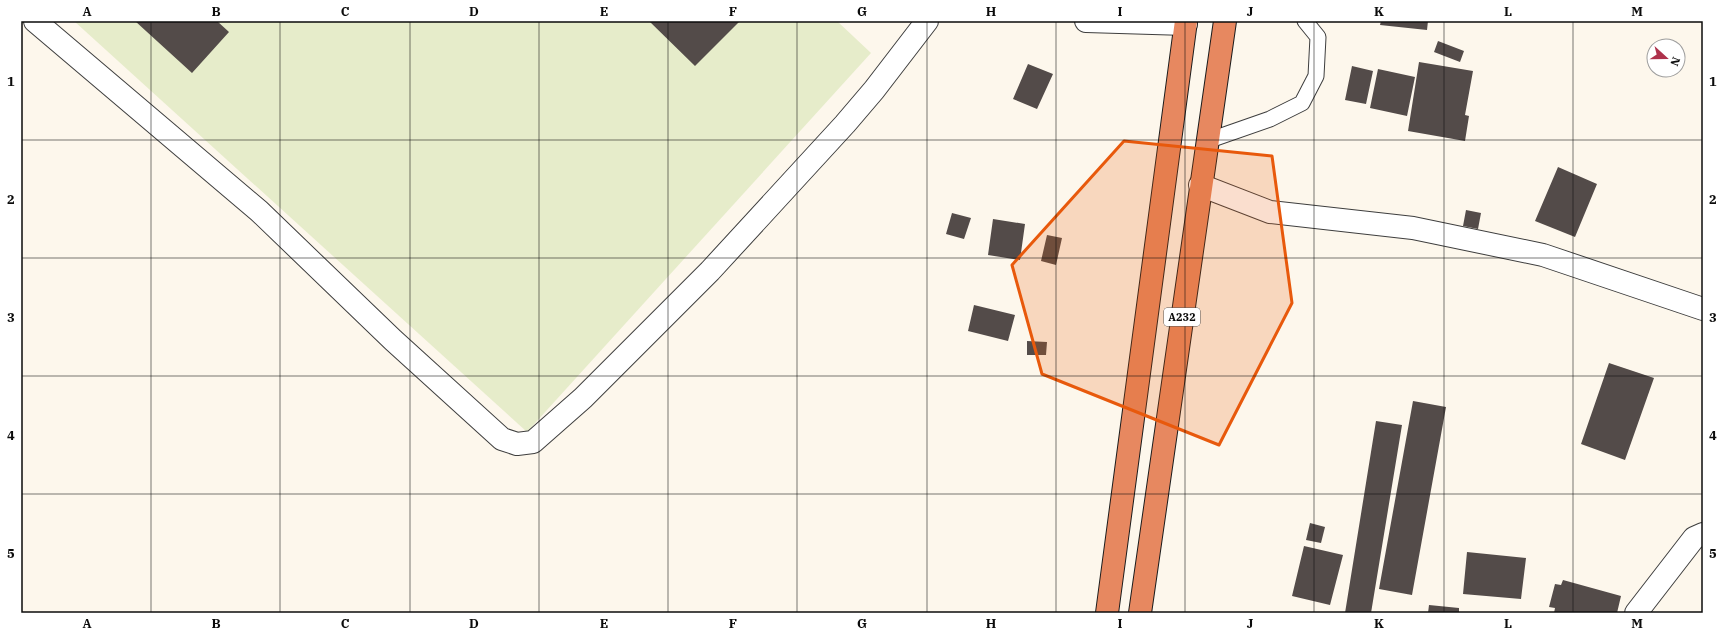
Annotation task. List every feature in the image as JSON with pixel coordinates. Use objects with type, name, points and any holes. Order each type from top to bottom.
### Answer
[{"type":"highway","name":"A232","points":[[1140,613],[1200,185],[1225,21]]},
{"type":"highway","name":"A232","points":[[1107,613],[1186,22]]},
{"type":"street","points":[[36,21],[259,212],[393,340],[502,439],[517,444],[533,442],[583,398],[710,271],[845,124],[874,90],[927,21]]},
{"type":"street","points":[[1086,21],[1186,22]]},
{"type":"street","points":[[1200,185],[1270,212],[1413,228],[1543,255],[1703,309]]},
{"type":"street","points":[[1636,613],[1694,538],[1703,534]]},
{"type":"lane","points":[[1207,141],[1270,119],[1302,103],[1316,76],[1318,38],[1305,21]]},
{"type":"highlighted area","points":[[1124,141],[1272,156],[1292,303],[1219,445],[1042,374],[1012,265]]},
{"type":"green space","points":[[74,21],[837,21],[871,53],[527,432]]},
{"type":"building","points":[[135,21],[217,21],[229,32],[192,73]]},
{"type":"building","points":[[649,21],[740,21],[695,66]]},
{"type":"building","points":[[1381,21],[1428,21],[1427,30],[1380,25]]},
{"type":"building","points":[[1438,41],[1464,51],[1460,62],[1434,52]]},
{"type":"building","points":[[1419,62],[1473,71],[1465,115],[1469,116],[1465,141],[1408,131]]},
{"type":"building","points":[[1028,64],[1053,74],[1037,109],[1013,99]]},
{"type":"building","points":[[1352,66],[1373,71],[1366,104],[1345,100]]},
{"type":"building","points":[[1378,69],[1415,77],[1407,116],[1370,108]]},
{"type":"building","points":[[1558,167],[1597,184],[1575,237],[1535,221]]},
{"type":"building","points":[[1466,210],[1481,213],[1478,229],[1463,226]]},
{"type":"building","points":[[952,213],[971,218],[964,239],[946,234]]},
{"type":"building","points":[[993,219],[1025,224],[1020,260],[988,255]]},
{"type":"building","points":[[1047,235],[1062,238],[1056,265],[1041,261]]},
{"type":"building","points":[[974,305],[1015,315],[1008,341],[968,331]]},
{"type":"building","points":[[1027,341],[1047,342],[1046,355],[1027,355]]},
{"type":"building","points":[[1609,363],[1654,378],[1625,460],[1581,444]]},
{"type":"building","points":[[1413,401],[1446,407],[1412,595],[1379,589]]},
{"type":"building","points":[[1376,421],[1402,425],[1371,613],[1345,613]]},
{"type":"building","points":[[1310,523],[1325,527],[1321,543],[1306,540]]},
{"type":"building","points":[[1304,546],[1343,555],[1330,605],[1292,596]]},
{"type":"building","points":[[1467,552],[1526,558],[1521,599],[1463,594]]},
{"type":"building","points":[[1563,580],[1621,596],[1617,613],[1554,613],[1555,608],[1549,607],[1555,584],[1561,585]]},
{"type":"building","points":[[1429,605],[1459,608],[1459,613],[1428,613]]}]
